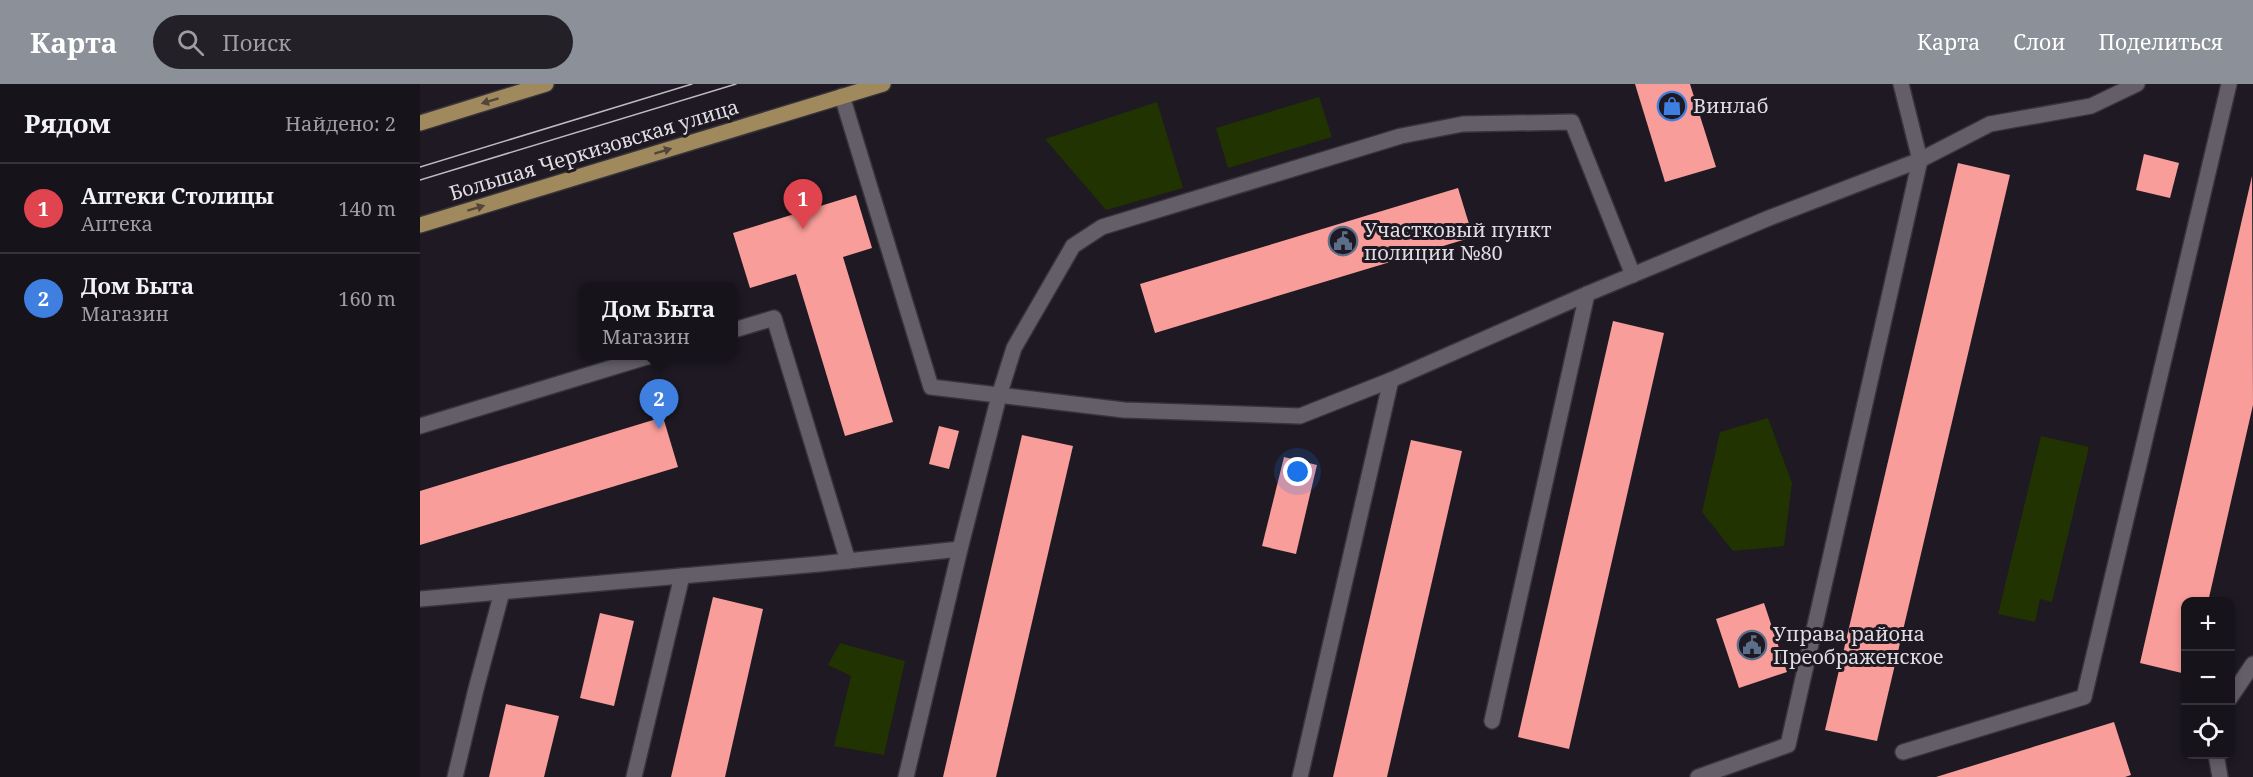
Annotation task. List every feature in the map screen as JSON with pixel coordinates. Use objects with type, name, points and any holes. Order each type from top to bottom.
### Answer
[{"type":"main road","points":[[420,123],[546,84]]},
{"type":"main road","name":"Большая Черкизовская улица","points":[[420,225],[883,84]]},
{"type":"lane","points":[[1698,777],[1788,745],[1920,160],[1901,84]]},
{"type":"lane","points":[[842,96],[931,387],[1124,410],[1300,416],[1391,380],[1587,294],[1769,218],[1920,160],[1990,124],[2091,106],[2137,84]]},
{"type":"lane","points":[[1903,752],[2084,697],[2229,84]]},
{"type":"lane","points":[[906,777],[960,549],[999,396],[1014,348],[1073,246],[1102,227],[1401,136],[1463,124],[1572,123],[1633,275]]},
{"type":"lane","points":[[1492,721],[1587,294]]},
{"type":"lane","points":[[738,329],[774,318],[848,561]]},
{"type":"lane","points":[[420,426],[637,360]]},
{"type":"lane","points":[[1300,777],[1391,380]]},
{"type":"lane","points":[[420,599],[960,549]]},
{"type":"lane","points":[[634,777],[682,576]]},
{"type":"lane","points":[[455,777],[502,592]]},
{"type":"lane","points":[[2235,691],[2253,664]]},
{"type":"lane","points":[[2218,759],[2220,777]]},
{"type":"green space","points":[[1319,97],[1332,137],[1228,168],[1216,128]]},
{"type":"green space","points":[[1157,102],[1183,188],[1106,210],[1045,139]]},
{"type":"green space","points":[[1768,418],[1792,483],[1784,546],[1733,551],[1702,512],[1720,432]]},
{"type":"green space","points":[[2041,436],[2089,447],[2052,602],[2040,599],[2035,622],[1998,614]]},
{"type":"green space","points":[[840,643],[905,661],[884,755],[834,746],[851,676],[828,665]]},
{"type":"building","points":[[1635,84],[1690,84],[1716,167],[1665,182]]},
{"type":"building","points":[[2144,154],[2179,163],[2170,198],[2136,190]]},
{"type":"building","points":[[1958,163],[2010,175],[1877,741],[1825,730]]},
{"type":"building","points":[[2252,176],[2253,405],[2209,597],[2181,597],[2181,673],[2140,663]]},
{"type":"building","points":[[1458,188],[1473,237],[1155,333],[1140,284]]},
{"type":"building","points":[[856,195],[872,248],[843,257],[893,422],[845,436],[796,274],[750,288],[733,233]]},
{"type":"building","points":[[1613,321],[1664,333],[1569,749],[1518,737]]},
{"type":"building","points":[[663,417],[678,467],[420,545],[420,491]]},
{"type":"building","points":[[939,426],[959,431],[949,469],[929,464]]},
{"type":"building","points":[[1022,435],[1073,446],[996,777],[943,777]]},
{"type":"building","points":[[1411,440],[1462,451],[1387,777],[1333,777]]},
{"type":"building","points":[[1284,457],[1317,465],[1296,554],[1262,546]]},
{"type":"building","points":[[713,597],[763,609],[725,777],[671,777]]},
{"type":"building","name":"Управа района Преображенское","points":[[1764,603],[1787,672],[1739,688],[1716,619]]},
{"type":"building","points":[[600,613],[634,621],[614,706],[580,698]]},
{"type":"building","points":[[506,704],[559,716],[544,777],[489,777]]},
{"type":"building","points":[[2114,722],[2131,775],[2125,777],[1936,777]]},
{"type":"tram line","points":[[420,167],[692,84]]},
{"type":"tram line","points":[[420,180],[736,84]]},
{"type":"place","name":"Винлаб","points":[[1672,106]]},
{"type":"place","name":"Аптеки Столицы","points":[[803,229]]},
{"type":"place","name":"Участковый пункт полиции №80","points":[[1343,241]]},
{"type":"place","name":"Дом Быта","points":[[659,429]]},
{"type":"place","name":"Управа района Преображенское","points":[[1752,645]]}]
